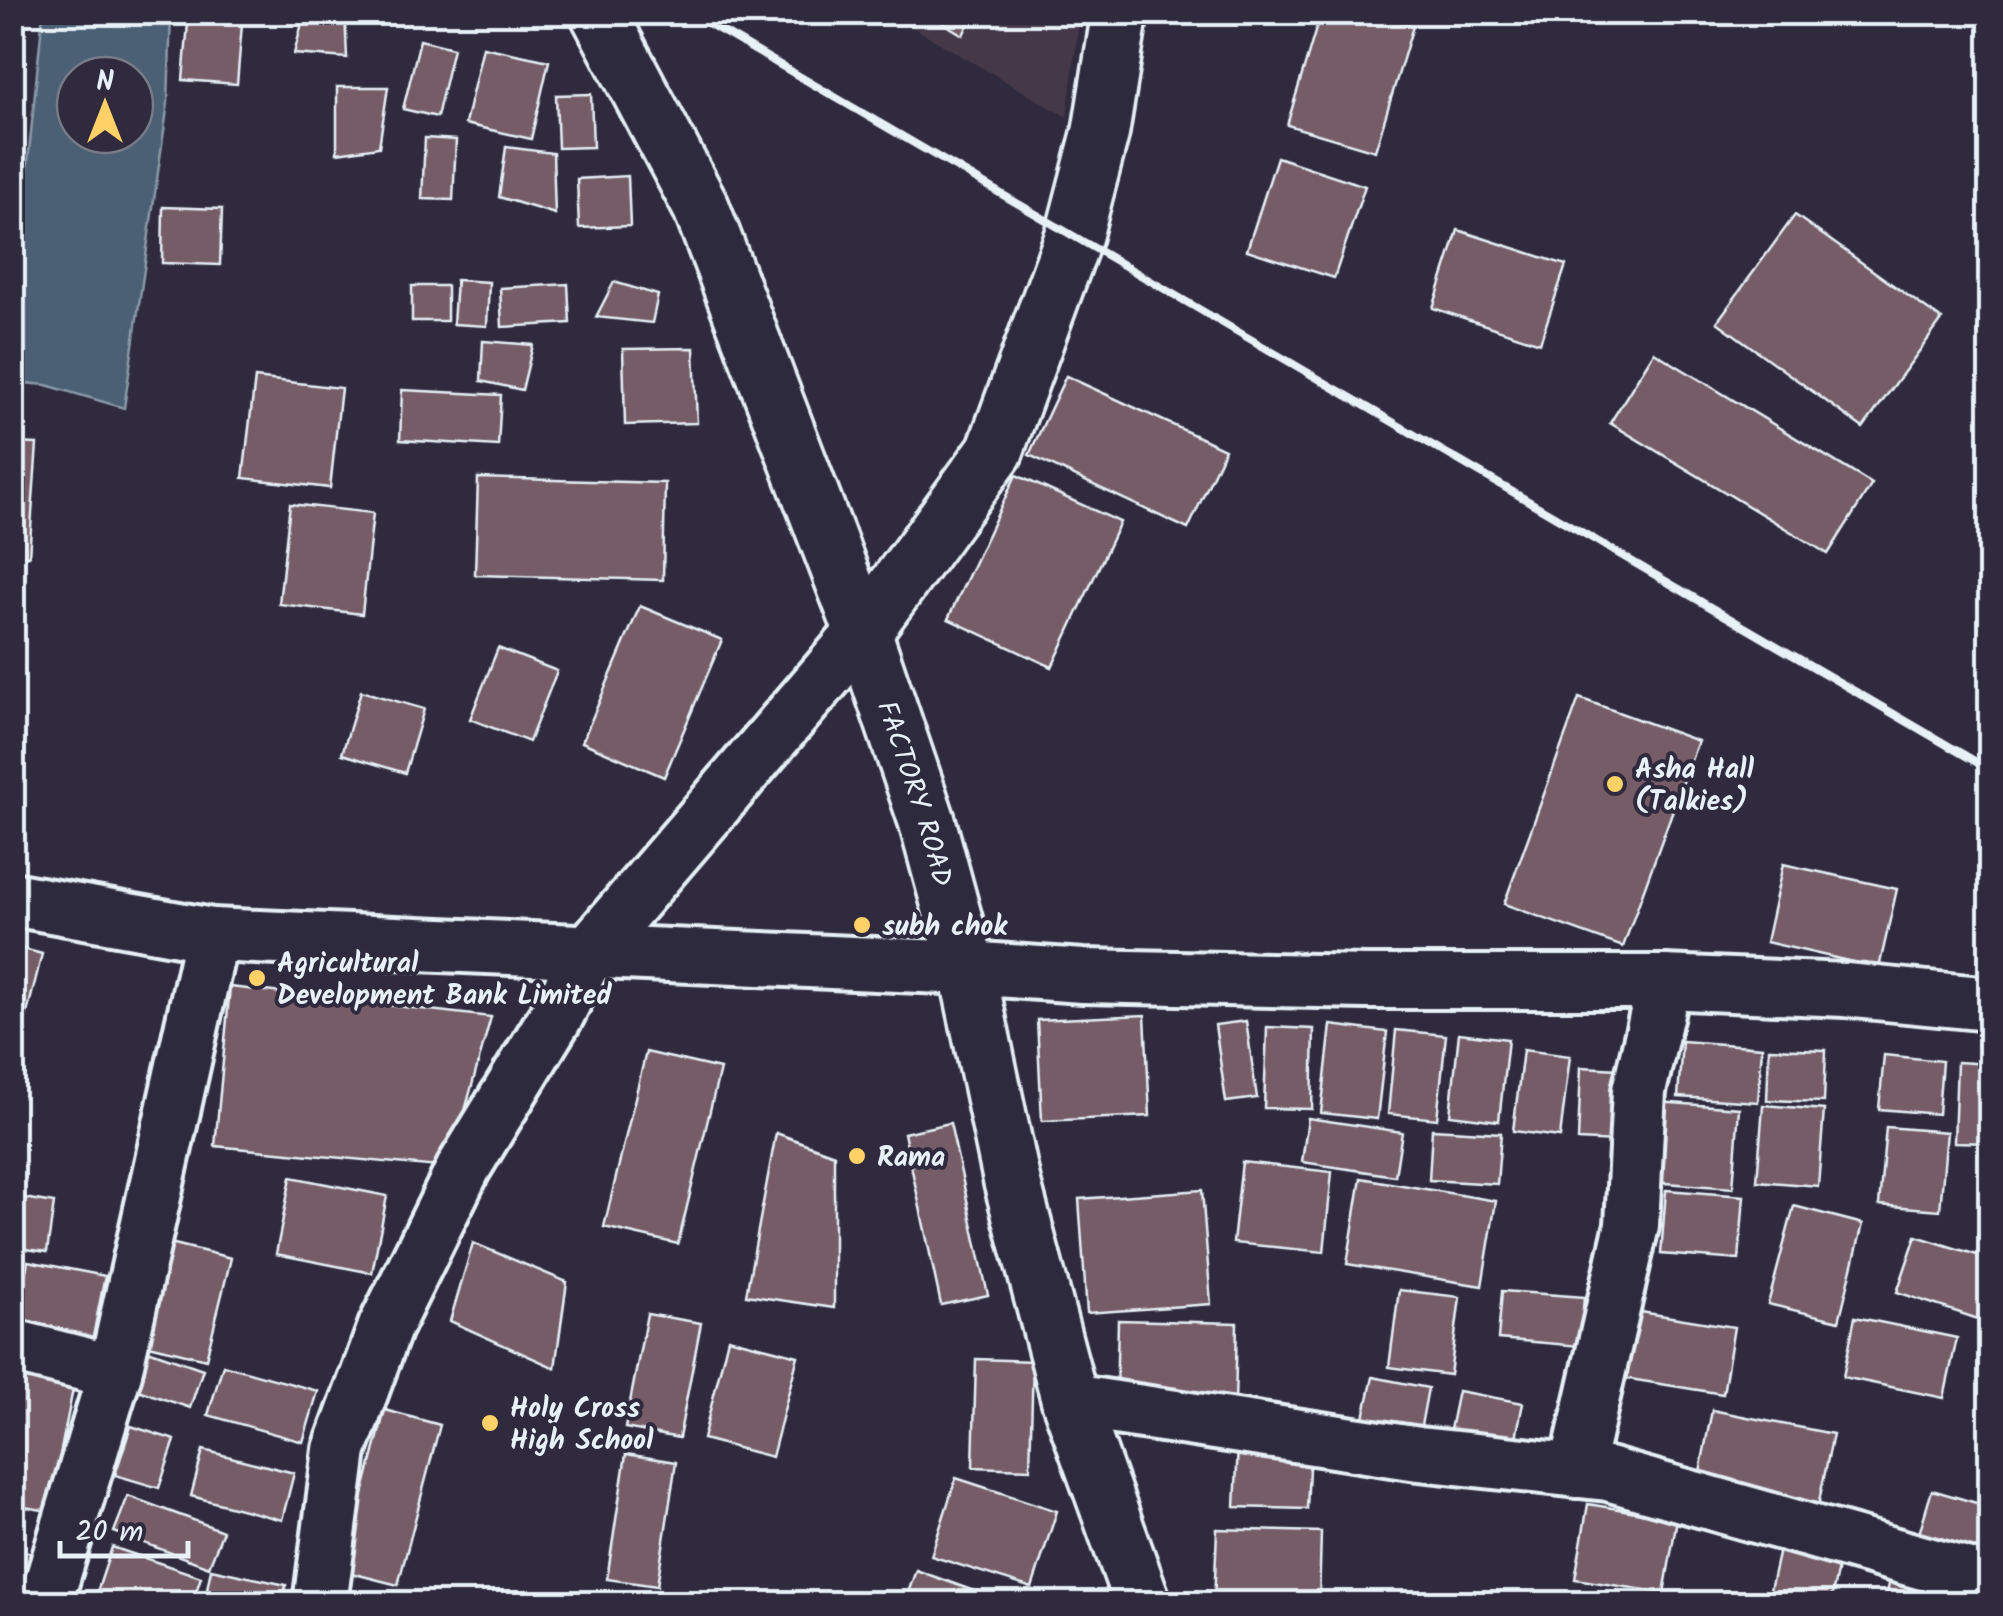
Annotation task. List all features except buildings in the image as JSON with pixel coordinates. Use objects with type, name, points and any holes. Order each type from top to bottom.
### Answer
[{"type":"main road","name":"FACTORY ROAD","points":[[598,12],[701,206],[862,632],[928,821],[966,968],[1012,1182],[1070,1400],[1143,1604]]},
{"type":"main road","points":[[862,632],[995,451],[1074,234],[1101,132],[1120,12]]},
{"type":"street","points":[[320,1604],[340,1450],[384,1327],[464,1167],[558,1012],[588,953],[862,632]]},
{"type":"street","points":[[12,899],[212,936],[1102,976],[1366,982],[1664,982],[1845,990],[1990,1004]]},
{"type":"street","points":[[46,1604],[115,1372],[212,936]]},
{"type":"street","points":[[1576,1471],[1632,1225],[1638,1091],[1664,982]]},
{"type":"street","points":[[12,1346],[115,1372]]},
{"type":"street","points":[[1070,1400],[1419,1454],[1608,1474],[1966,1575]]},
{"type":"shaded area","points":[[888,13],[1080,13],[1067,117]]},
{"type":"water","points":[[43,13],[171,13],[168,103],[124,408],[46,385],[13,382],[13,311]]},
{"type":"railway","points":[[689,12],[1990,770]]},
{"type":"place","name":"Asha Hall (Talkies)","points":[[1615,784]]},
{"type":"place","name":"subh chok","points":[[862,925]]},
{"type":"place","name":"Agricultural Development Bank Limited","points":[[257,978]]},
{"type":"place","name":"Rama","points":[[857,1156]]},
{"type":"place","name":"Holy Cross High School","points":[[490,1423]]}]
